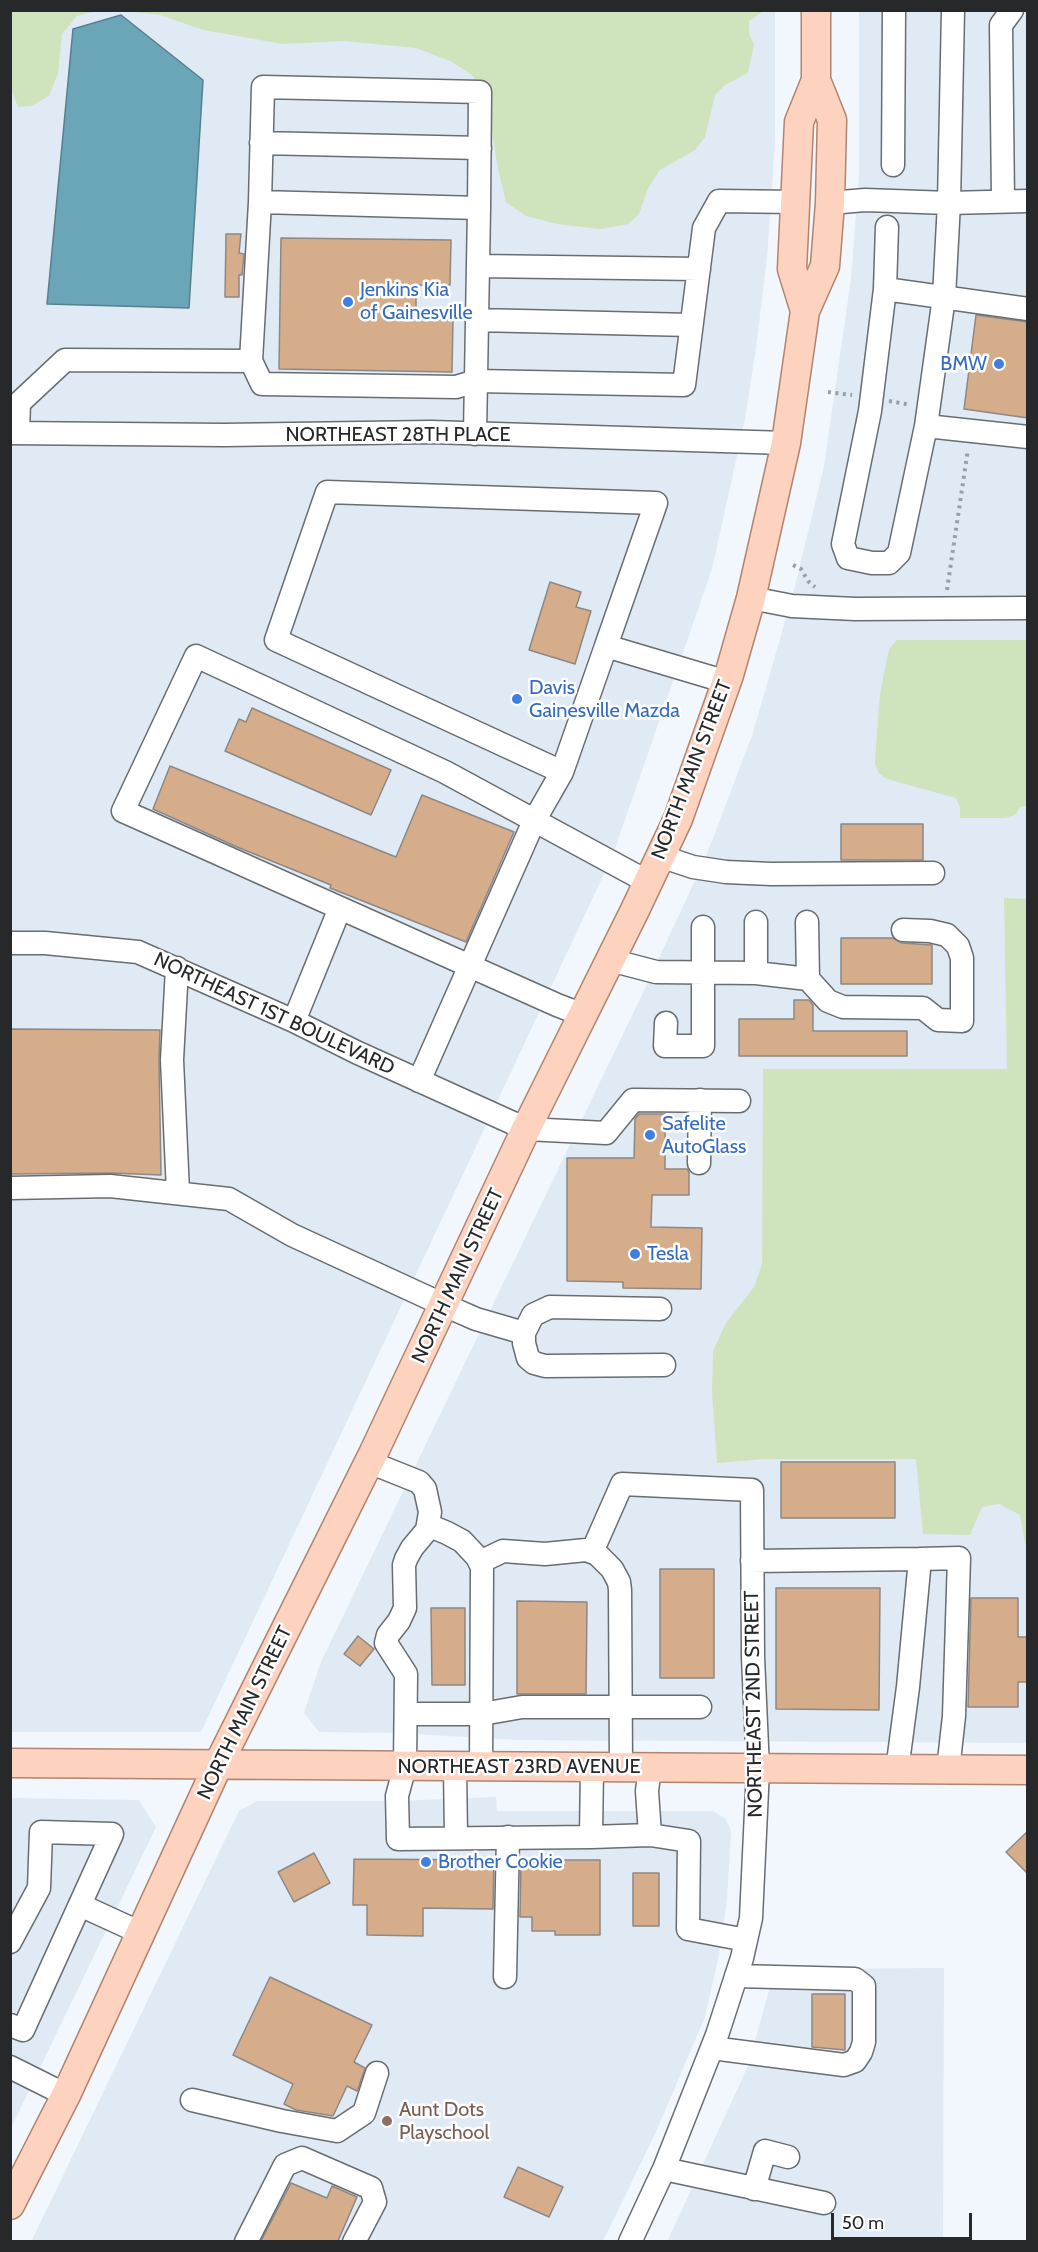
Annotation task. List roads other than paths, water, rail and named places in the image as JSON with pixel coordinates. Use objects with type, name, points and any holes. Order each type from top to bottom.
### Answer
[{"type":"main road","name":"NORTH MAIN STREET","points":[[10,2205],[66,2095],[218,1765],[369,1462],[526,1129],[678,819],[727,682],[751,598],[786,443],[805,312],[825,266],[830,203],[832,120],[816,80],[816,10]]},
{"type":"main road","name":"NORTH MAIN STREET","points":[[805,312],[792,269],[799,122],[816,80]]},
{"type":"main road","name":"NORTHEAST 23RD AVENUE","points":[[10,1763],[1028,1770]]},
{"type":"street","points":[[893,165],[894,10]]},
{"type":"street","points":[[887,227],[885,289],[870,411],[843,544],[848,558],[872,563],[889,563],[899,554],[944,297],[949,203],[952,10]]},
{"type":"street","points":[[1003,201],[1001,25],[1012,10]]},
{"type":"street","points":[[475,434],[476,381],[480,148],[480,92],[263,87],[260,202],[251,361],[262,384],[456,387],[476,381],[684,385],[704,228],[719,201],[796,202]]},
{"type":"street","points":[[261,143],[480,148]]},
{"type":"street","points":[[830,203],[865,200],[949,203],[1028,201]]},
{"type":"street","points":[[260,202],[479,208]]},
{"type":"street","points":[[478,266],[699,269]]},
{"type":"street","points":[[885,289],[1028,309]]},
{"type":"street","points":[[477,320],[692,325]]},
{"type":"street","points":[[14,433],[19,403],[65,360],[251,361]]},
{"type":"street","points":[[923,416],[1028,437]]},
{"type":"street","name":"NORTHEAST 28TH PLACE","points":[[14,433],[224,435],[431,432],[786,443]]},
{"type":"street","points":[[419,1081],[534,821],[562,772],[656,503],[327,492],[276,640],[562,772]]},
{"type":"street","points":[[751,598],[792,606],[855,609],[1028,608]]},
{"type":"street","points":[[606,646],[727,682]]},
{"type":"street","points":[[583,1015],[123,811],[196,656],[445,772],[648,882]]},
{"type":"street","points":[[660,856],[693,867],[748,873],[933,873]]},
{"type":"street","points":[[294,1021],[340,908]]},
{"type":"street","points":[[756,922],[756,973]]},
{"type":"street","points":[[807,922],[808,978],[828,1001],[843,1007],[923,1008],[938,1020],[962,1021],[962,958],[958,946],[947,936],[930,931],[903,930]]},
{"type":"street","points":[[666,1023],[665,1046],[703,1046],[703,927]]},
{"type":"street","name":"NORTHEAST 1ST BOULEVARD","points":[[10,943],[45,943],[138,952],[294,1021],[356,1052],[526,1129]]},
{"type":"street","points":[[610,960],[656,972],[756,973],[808,978]]},
{"type":"street","points":[[177,968],[172,1060],[178,1192]]},
{"type":"street","points":[[526,1129],[606,1133],[633,1100],[739,1101]]},
{"type":"street","points":[[699,1163],[700,1100]]},
{"type":"street","points":[[10,1188],[110,1186],[229,1199],[292,1234],[444,1305],[476,1319],[524,1333]]},
{"type":"street","points":[[660,1309],[550,1308],[533,1315],[528,1321],[524,1343],[528,1358],[534,1363],[545,1366],[664,1365]]},
{"type":"street","points":[[369,1462],[422,1485],[430,1512],[428,1526],[423,1536],[406,1558],[404,1565],[405,1608],[399,1621],[388,1635],[386,1643],[406,1674],[405,1766],[397,1796],[398,1839],[650,1835],[689,1841],[688,1929],[746,1940]]},
{"type":"street","name":"NORTHEAST 2ND STREET","points":[[592,1552],[622,1484],[752,1490],[753,1657],[758,1769],[751,1918],[736,1976],[712,2048],[664,2169],[630,2241]]},
{"type":"street","points":[[428,1526],[462,1541],[480,1562],[482,1574],[482,1714],[468,1767],[456,1837]]},
{"type":"street","points":[[480,1562],[503,1551],[545,1554],[576,1550],[592,1552],[612,1569],[619,1582],[621,1768]]},
{"type":"street","points":[[753,1561],[959,1558],[954,1716],[948,1770]]},
{"type":"street","points":[[897,1770],[908,1687],[920,1559]]},
{"type":"street","points":[[406,1713],[482,1714],[522,1707],[700,1707]]},
{"type":"street","points":[[591,1837],[592,1768]]},
{"type":"street","points":[[650,1768],[647,1791],[650,1835]]},
{"type":"street","points":[[10,1942],[39,1888],[41,1832],[112,1834],[24,2030],[10,2025]]},
{"type":"street","points":[[505,1977],[508,1837]]},
{"type":"street","points":[[80,1905],[141,1933]]},
{"type":"street","points":[[712,2048],[844,2065],[855,2061],[864,2042],[864,1986],[855,1979],[736,1976]]},
{"type":"street","points":[[10,2067],[66,2095]]},
{"type":"street","points":[[192,2100],[337,2131],[364,2113],[377,2073]]},
{"type":"street","points":[[754,2189],[756,2148],[788,2157]]},
{"type":"street","points":[[246,2241],[285,2165],[302,2158],[371,2188],[375,2202],[354,2241]]},
{"type":"street","points":[[664,2169],[824,2203]]},
{"type":"water","points":[[121,15],[203,80],[189,308],[47,304],[73,29]]},
{"type":"place","name":"Jenkins Kia of Gainesville","points":[[348,302]]},
{"type":"place","name":"BMW","points":[[999,364]]},
{"type":"place","name":"Davis Gainesville Mazda","points":[[517,699]]},
{"type":"place","name":"Safelite AutoGlass","points":[[650,1135]]},
{"type":"place","name":"Tesla","points":[[635,1254]]},
{"type":"place","name":"Brother Cookie","points":[[426,1862]]},
{"type":"place","name":"Aunt Dots Playschool","points":[[387,2121]]}]
